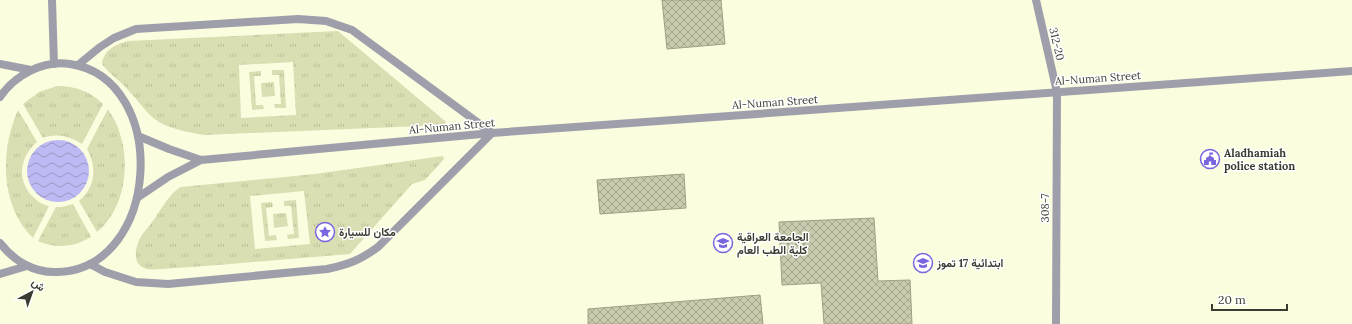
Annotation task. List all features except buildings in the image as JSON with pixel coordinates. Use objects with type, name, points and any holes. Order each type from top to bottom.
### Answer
[{"type":"street","points":[[52,0],[54,64]]},
{"type":"street","name":"312-20","points":[[1036,0],[1057,92]]},
{"type":"street","points":[[78,65],[100,47],[114,38],[136,29],[298,20],[326,21],[352,30],[492,133],[378,247],[363,258],[346,265],[327,269],[168,284],[136,282],[105,272],[90,264]]},
{"type":"street","points":[[0,97],[11,84],[31,70],[54,64],[66,63],[78,65],[100,75],[117,92],[130,112],[138,136],[141,174],[137,198],[128,222],[115,243],[107,252],[90,264],[76,270],[46,272],[27,266],[9,253],[0,243]]},
{"type":"street","points":[[0,64],[31,70]]},
{"type":"street","name":"Al-Numan Street","points":[[137,198],[168,177],[201,160],[492,133],[1352,71]]},
{"type":"street","name":"308-7","points":[[1056,324],[1057,92]]},
{"type":"street","name":"Al-Numan Street","points":[[138,136],[201,160]]},
{"type":"street","points":[[0,274],[27,266]]},
{"type":"green space","points":[[338,31],[446,122],[445,125],[204,135],[181,130],[164,125],[155,119],[147,112],[126,87],[102,64],[105,55],[111,48],[128,41]],"holes":[[[293,62],[296,115],[241,118],[239,65]]]},
{"type":"green space","points":[[272,70],[284,70],[286,108],[275,108],[274,104],[281,104],[279,75],[272,75]]},
{"type":"green space","points":[[261,71],[261,76],[254,76],[256,105],[263,105],[264,109],[252,110],[249,72]]},
{"type":"green space","points":[[274,82],[275,96],[262,97],[261,83]]},
{"type":"green space","points":[[57,86],[82,90],[98,99],[103,104],[82,144],[63,136],[48,136],[43,138],[23,104],[39,92]]},
{"type":"green space","points":[[108,109],[117,125],[123,144],[125,171],[123,185],[114,211],[97,232],[79,201],[89,190],[92,183],[92,163],[87,149]]},
{"type":"green space","points":[[18,110],[37,142],[24,160],[22,167],[23,181],[33,197],[49,206],[33,238],[22,225],[14,210],[6,177],[8,142]]},
{"type":"green space","points":[[443,156],[444,159],[425,180],[412,184],[350,254],[155,269],[141,267],[138,263],[136,252],[142,235],[171,195],[181,187],[315,174]],"holes":[[[304,191],[310,244],[255,249],[250,196]]]},
{"type":"green space","points":[[296,200],[299,238],[288,239],[287,235],[294,234],[291,206],[284,206],[284,201]]},
{"type":"green space","points":[[272,202],[273,207],[266,208],[269,236],[276,235],[277,240],[265,241],[261,203]]},
{"type":"green space","points":[[73,204],[91,237],[78,243],[65,246],[45,244],[38,241],[56,207]]},
{"type":"green space","points":[[286,213],[288,226],[274,228],[273,214]]},
{"type":"water","points":[[58,140],[75,145],[80,149],[84,154],[89,171],[84,188],[80,193],[75,197],[58,202],[41,197],[36,193],[32,188],[27,171],[32,154],[36,149],[41,145]]},
{"type":"place","name":"Aladhamiah police station","points":[[1210,159]]},
{"type":"place","name":"مكان للسيارة","points":[[325,232]]},
{"type":"place","name":"الجامعة العراقية كلية الطب العام","points":[[723,243]]},
{"type":"place","name":"ابتدائية 17 تموز","points":[[923,263]]}]
